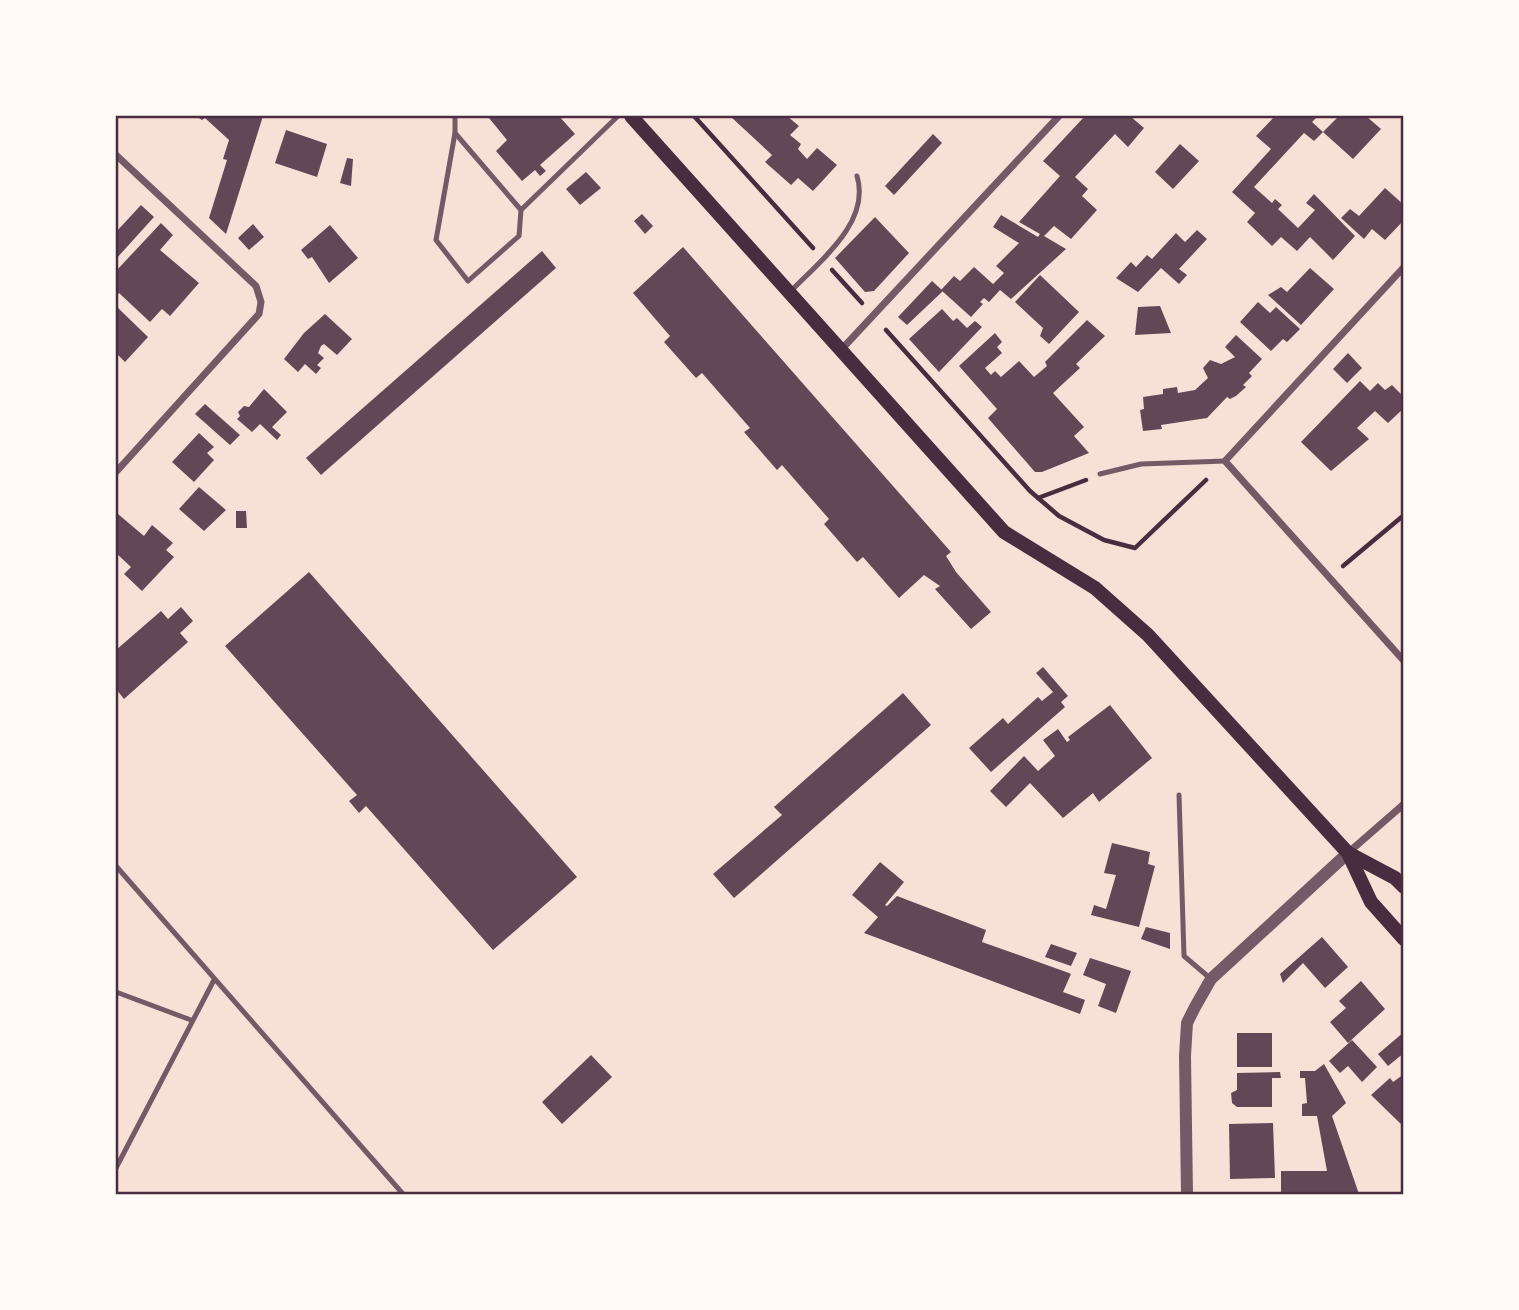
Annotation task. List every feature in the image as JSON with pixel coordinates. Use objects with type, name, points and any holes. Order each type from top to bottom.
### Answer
[{"type":"main road","points":[[631,116],[1003,533],[1095,588],[1148,635],[1348,853],[1371,902],[1404,939]]},
{"type":"main road","points":[[1348,853],[1395,878],[1404,887]]},
{"type":"street","points":[[839,351],[1059,116]]},
{"type":"street","points":[[116,155],[256,286],[261,302],[259,314],[116,472]]},
{"type":"street","points":[[1404,267],[1225,461],[1404,661]]},
{"type":"street","points":[[1188,1195],[1185,1056],[1187,1023],[1211,979],[1404,804]]},
{"type":"lane","points":[[455,116],[455,134],[436,240],[468,281],[519,236],[521,210],[618,116]]},
{"type":"lane","points":[[455,134],[521,210]]},
{"type":"lane","points":[[789,293],[846,233],[861,190],[857,176]]},
{"type":"lane","points":[[1100,474],[1141,464],[1225,461]]},
{"type":"lane","points":[[1179,795],[1184,956],[1211,979]]},
{"type":"lane","points":[[116,866],[403,1195]]},
{"type":"lane","points":[[116,1168],[191,1020],[215,980]]},
{"type":"lane","points":[[116,992],[191,1020]]},
{"type":"path","points":[[694,116],[862,303]]},
{"type":"path","points":[[886,330],[1038,498],[1059,516],[1104,540],[1135,548],[1225,461]]},
{"type":"path","points":[[1038,498],[1100,474]]},
{"type":"path","points":[[1338,571],[1404,516]]},
{"type":"building","points":[[196,116],[263,116],[226,234],[209,218],[227,160],[223,159],[229,140],[205,118],[202,120]]},
{"type":"building","points":[[559,116],[575,134],[540,165],[546,171],[540,176],[535,170],[522,181],[496,151],[507,140],[489,118]]},
{"type":"building","points":[[730,116],[787,116],[799,126],[790,135],[801,144],[798,149],[807,159],[817,148],[837,165],[813,191],[798,178],[791,185],[765,162],[772,155]]},
{"type":"building","points":[[1085,116],[1130,116],[1144,128],[1128,147],[1115,134],[1075,177],[1088,189],[1082,196],[1097,210],[1071,239],[1054,226],[1044,236],[1066,249],[1011,299],[1000,290],[989,302],[984,298],[980,302],[983,304],[971,317],[941,290],[954,276],[960,281],[974,267],[993,284],[1004,273],[996,266],[1019,243],[993,227],[1001,215],[1038,237],[1040,234],[1019,222],[1060,176],[1043,161]]},
{"type":"building","points":[[1275,116],[1318,116],[1312,122],[1323,132],[1314,141],[1304,133],[1254,187],[1272,203],[1275,199],[1282,205],[1278,209],[1298,228],[1315,210],[1306,203],[1314,194],[1355,236],[1333,260],[1310,237],[1297,251],[1281,237],[1272,246],[1247,222],[1255,213],[1232,192],[1271,149],[1256,136]]},
{"type":"building","points":[[1339,116],[1366,116],[1381,129],[1353,159],[1323,132]]},
{"type":"building","points":[[286,130],[327,144],[317,177],[275,163]]},
{"type":"building","points":[[933,134],[942,143],[894,195],[885,186]]},
{"type":"building","points":[[1180,144],[1199,161],[1173,189],[1155,172]]},
{"type":"building","points":[[347,158],[353,159],[351,186],[340,183]]},
{"type":"building","points":[[586,172],[601,188],[580,205],[566,189]]},
{"type":"building","points":[[1385,188],[1404,205],[1404,220],[1385,240],[1372,229],[1364,239],[1341,218],[1350,209],[1359,216]]},
{"type":"building","points":[[141,205],[154,217],[116,259],[116,232]]},
{"type":"building","points":[[642,214],[653,226],[645,234],[634,221]]},
{"type":"building","points":[[875,217],[909,253],[874,291],[865,292],[835,258]]},
{"type":"building","points":[[161,223],[173,235],[160,250],[199,283],[170,316],[162,309],[150,322],[119,293],[116,297],[116,271]]},
{"type":"building","points":[[253,224],[264,237],[249,250],[238,238]]},
{"type":"building","points":[[330,225],[358,258],[329,283],[312,257],[308,259],[301,250]]},
{"type":"building","points":[[1197,230],[1207,239],[1179,269],[1187,275],[1179,284],[1161,268],[1138,292],[1116,278],[1131,262],[1136,267],[1147,255],[1152,259],[1176,233],[1185,242]]},
{"type":"building","points":[[683,247],[951,552],[946,556],[956,572],[991,612],[971,629],[935,589],[940,586],[924,575],[899,598],[863,557],[857,562],[824,524],[829,519],[782,465],[777,470],[744,432],[750,428],[702,373],[696,378],[664,342],[670,336],[633,293]]},
{"type":"building","points":[[542,251],[556,268],[321,475],[306,458]]},
{"type":"building","points":[[1310,268],[1334,289],[1301,325],[1268,295],[1281,287],[1287,292]]},
{"type":"building","points":[[1040,275],[1079,312],[1049,344],[1040,336],[1043,328],[1015,302]]},
{"type":"building","points":[[932,281],[943,291],[907,325],[898,317]]},
{"type":"building","points":[[1258,302],[1270,313],[1276,307],[1300,329],[1287,342],[1283,339],[1271,351],[1240,322]]},
{"type":"building","points":[[116,306],[148,337],[125,362],[116,353]]},
{"type":"building","points":[[1160,306],[1171,333],[1135,335],[1138,307]]},
{"type":"building","points":[[942,309],[953,321],[957,318],[967,328],[975,321],[982,327],[939,372],[909,339]]},
{"type":"building","points":[[325,314],[352,339],[337,355],[324,344],[321,346],[318,353],[324,358],[317,365],[321,368],[316,374],[305,364],[298,372],[284,359],[304,333]]},
{"type":"building","points":[[1087,320],[1105,336],[1076,364],[1080,368],[1053,393],[1084,427],[1074,436],[1089,453],[1042,472],[1035,472],[988,418],[997,409],[959,366],[995,333],[1002,342],[997,347],[1002,353],[985,368],[991,375],[995,371],[1001,377],[1019,361],[1034,377],[1047,366],[1045,362]]},
{"type":"building","points":[[1236,335],[1262,359],[1249,373],[1252,376],[1243,385],[1246,387],[1236,396],[1230,399],[1227,397],[1207,418],[1161,425],[1162,429],[1143,431],[1140,410],[1144,409],[1143,397],[1163,394],[1163,389],[1177,387],[1178,393],[1195,390],[1208,378],[1203,368],[1210,360],[1221,364],[1235,357],[1225,347]]},
{"type":"building","points":[[1348,353],[1362,368],[1347,383],[1333,369]]},
{"type":"building","points":[[1360,381],[1370,391],[1378,383],[1385,390],[1392,385],[1404,397],[1404,408],[1388,423],[1375,411],[1357,428],[1369,439],[1331,471],[1301,442]]},
{"type":"building","points":[[264,389],[287,412],[272,427],[281,435],[277,440],[260,424],[252,432],[237,419],[240,416],[238,412],[244,406],[249,407]]},
{"type":"building","points":[[205,404],[240,435],[230,445],[195,414]]},
{"type":"building","points":[[199,433],[214,447],[207,453],[214,460],[194,482],[172,462]]},
{"type":"building","points":[[199,487],[226,510],[204,531],[179,509]]},
{"type":"building","points":[[236,511],[246,511],[247,528],[236,528]]},
{"type":"building","points":[[118,514],[144,536],[152,525],[173,543],[166,550],[174,557],[142,591],[124,574],[131,567],[116,553]]},
{"type":"building","points":[[309,572],[577,877],[493,950],[366,806],[359,813],[349,801],[357,795],[225,646]]},
{"type":"building","points":[[181,607],[193,621],[180,633],[188,642],[124,699],[116,689],[116,650],[161,611],[168,619]]},
{"type":"building","points":[[1043,667],[1068,696],[1061,702],[1065,707],[991,772],[969,748],[1003,718],[1008,724],[1038,697],[1042,701],[1053,692],[1036,673]]},
{"type":"building","points":[[903,693],[931,725],[734,898],[713,874],[782,815],[774,807]]},
{"type":"building","points":[[1110,705],[1152,758],[1099,802],[1093,793],[1063,818],[1030,783],[1006,807],[990,791],[1024,756],[1038,771],[1055,756],[1043,740],[1058,729],[1067,742],[1070,740],[1068,737]]},
{"type":"building","points":[[1112,843],[1150,852],[1148,864],[1155,866],[1139,927],[1091,915],[1094,905],[1106,909],[1116,875],[1104,873]]},
{"type":"building","points":[[880,862],[904,882],[885,905],[897,896],[986,930],[982,942],[1071,974],[1063,992],[1085,1000],[1080,1014],[864,933],[878,917],[852,895]]},
{"type":"building","points":[[1146,927],[1170,933],[1170,949],[1141,939]]},
{"type":"building","points":[[1322,937],[1348,967],[1325,988],[1303,963],[1283,983],[1280,974]]},
{"type":"building","points":[[1051,944],[1077,953],[1071,966],[1045,957]]},
{"type":"building","points":[[1090,958],[1131,971],[1116,1013],[1098,1006],[1106,984],[1083,975]]},
{"type":"building","points":[[1361,981],[1385,1009],[1348,1043],[1330,1022],[1346,1008],[1339,1001]]},
{"type":"building","points":[[1404,1032],[1404,1053],[1388,1066],[1378,1054]]},
{"type":"building","points":[[1237,1033],[1272,1033],[1272,1067],[1237,1067]]},
{"type":"building","points":[[1352,1040],[1377,1067],[1362,1082],[1348,1066],[1340,1073],[1329,1061]]},
{"type":"building","points":[[591,1055],[612,1077],[562,1124],[542,1102]]},
{"type":"building","points":[[1324,1064],[1346,1103],[1332,1116],[1359,1194],[1281,1194],[1281,1171],[1327,1171],[1317,1116],[1302,1116],[1302,1104],[1307,1103],[1305,1078],[1300,1078],[1300,1071],[1315,1071]]},
{"type":"building","points":[[1280,1072],[1281,1078],[1272,1078],[1272,1107],[1237,1107],[1232,1103],[1231,1093],[1237,1090],[1237,1073]]},
{"type":"building","points":[[1404,1074],[1404,1127],[1371,1095],[1390,1078],[1393,1082]]},
{"type":"building","points":[[1273,1123],[1275,1178],[1230,1179],[1229,1124]]}]
